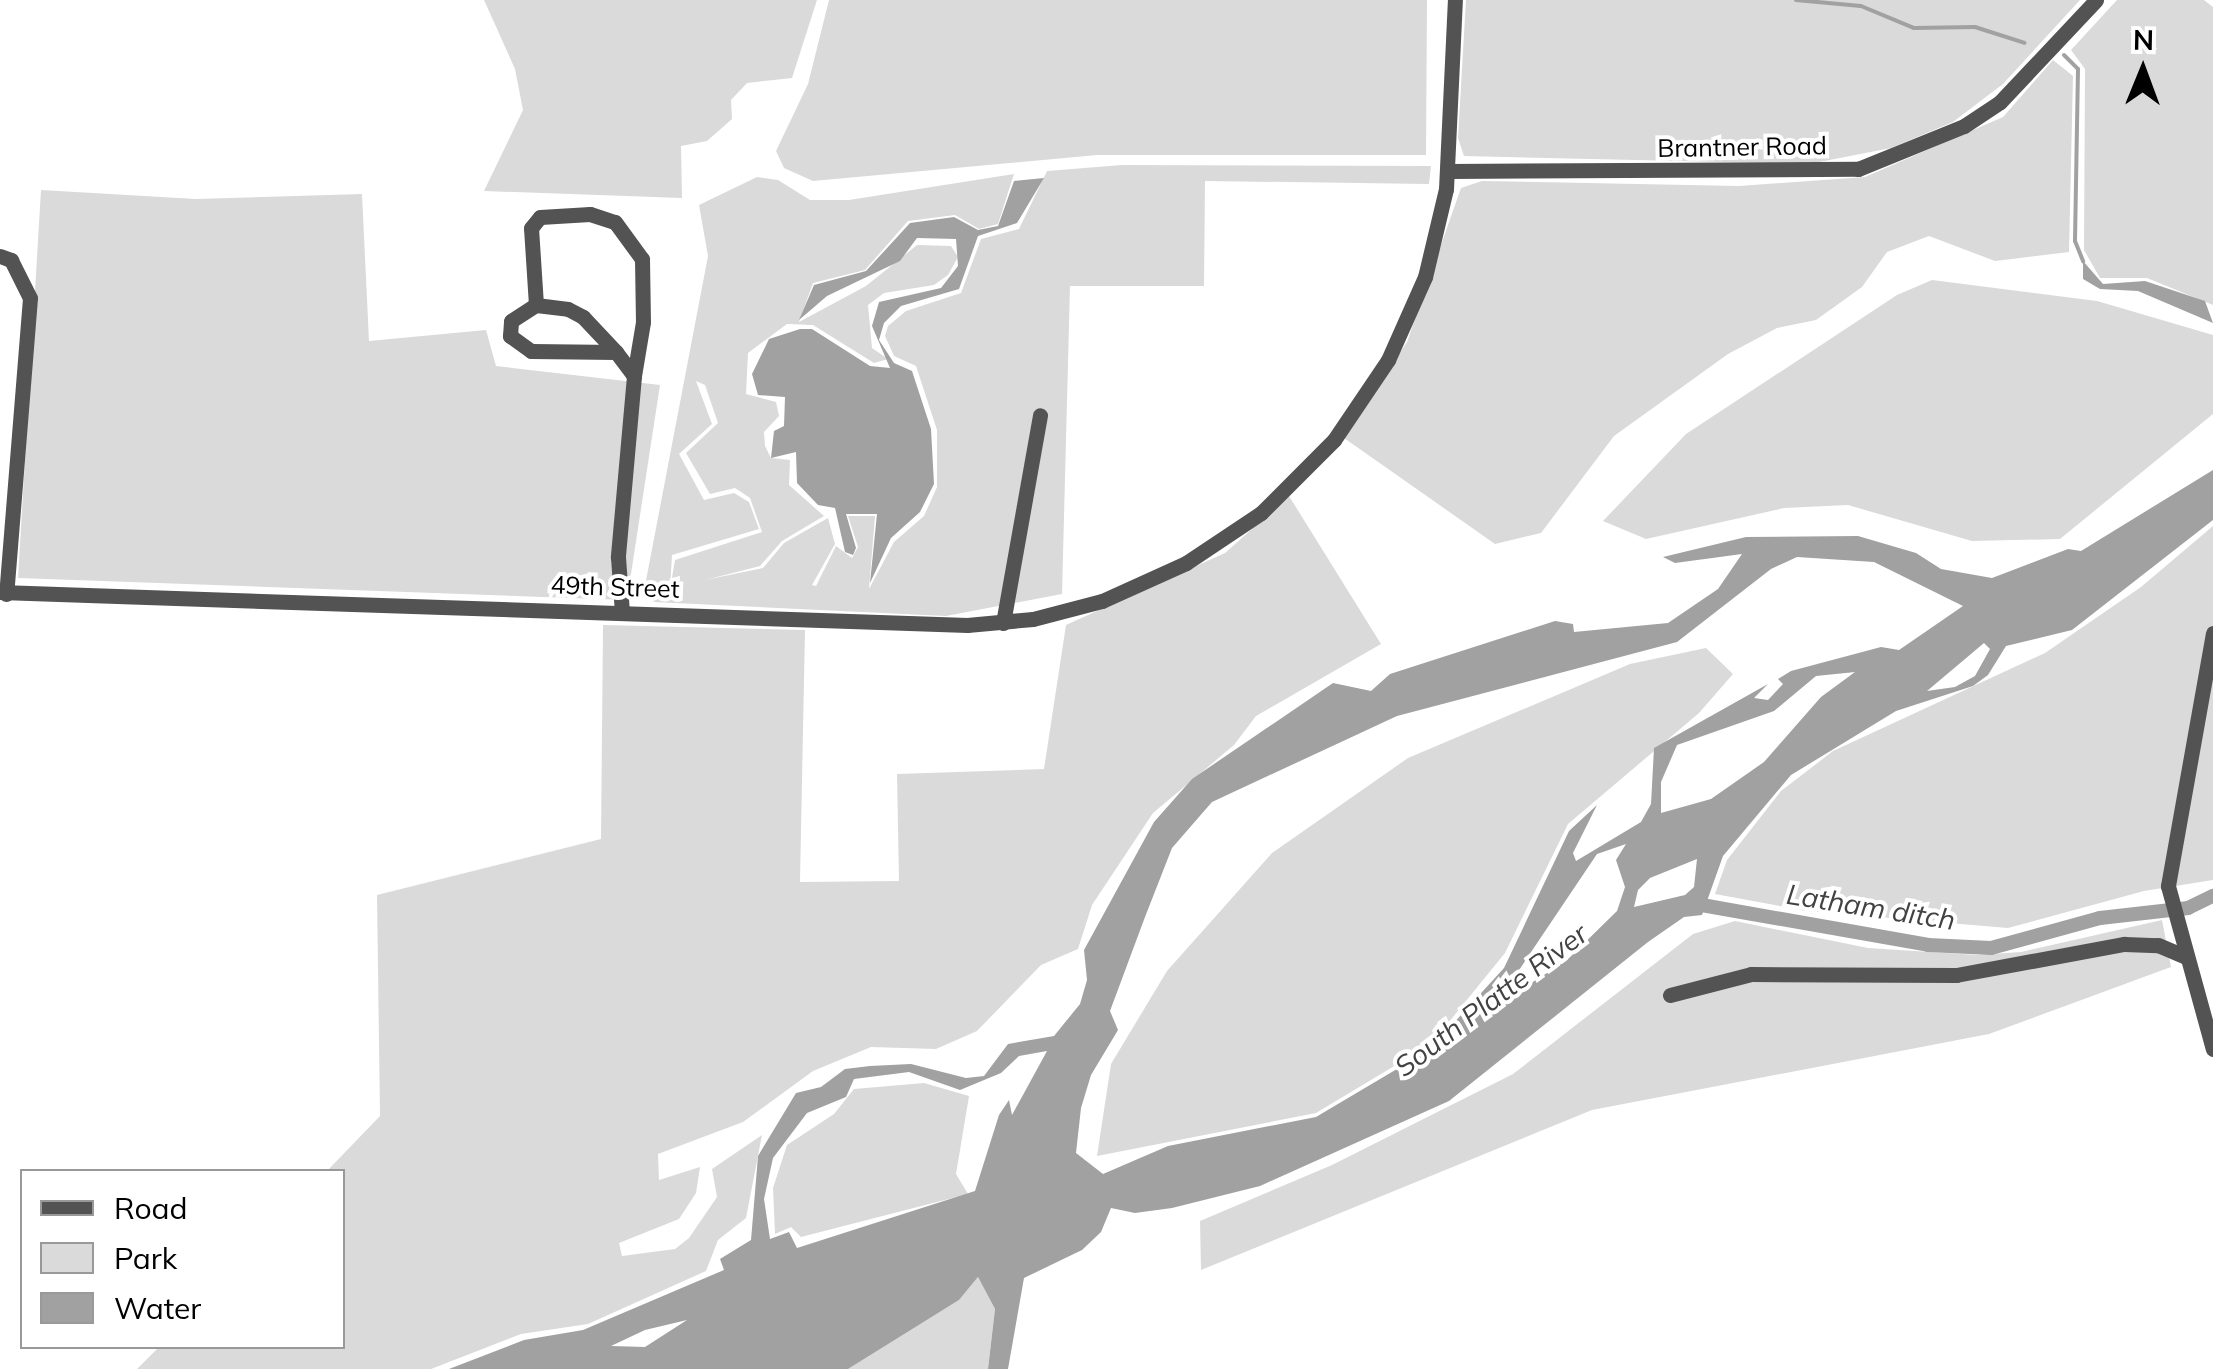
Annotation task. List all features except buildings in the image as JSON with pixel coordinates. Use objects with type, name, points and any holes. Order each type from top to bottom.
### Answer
[{"type":"street","name":"49th Street","points":[[3,593],[1004,624],[1102,601],[1212,547],[1301,477],[1365,398],[1425,276],[1448,171],[1455,0]]},
{"type":"street","name":"Brantner Road","points":[[1448,171],[1858,169],[1964,126],[2000,102],[2096,0]]},
{"type":"street","points":[[536,305],[531,228],[540,217],[590,214],[625,229],[642,259],[643,322],[634,376],[618,557],[622,612]]},
{"type":"street","points":[[0,256],[11,260],[30,298],[3,593]]},
{"type":"street","points":[[616,352],[531,351],[510,336],[511,321],[536,305],[583,317],[616,352],[634,376]]},
{"type":"street","points":[[1004,624],[1040,416]]},
{"type":"street","points":[[2213,633],[2168,886],[2213,1049]]},
{"type":"street","points":[[1670,995],[1751,974],[1956,975],[2124,944],[2158,945],[2186,957]]},
{"type":"green space","points":[[484,0],[817,0],[792,78],[747,83],[731,100],[732,119],[707,141],[681,146],[682,198],[484,191],[523,110],[515,69]]},
{"type":"green space","points":[[829,0],[1427,0],[1426,155],[1097,155],[813,181],[784,168],[776,151],[808,84]]},
{"type":"green space","points":[[1466,0],[2080,0],[2003,84],[1953,122],[1891,148],[1809,164],[1464,156],[1458,138]]},
{"type":"green space","points":[[2117,0],[2204,0],[2213,7],[2213,305],[2147,278],[2100,278],[2084,250],[2085,69],[2071,50]]},
{"type":"green space","points":[[2053,60],[2073,76],[2069,252],[1995,261],[1929,236],[1887,252],[1862,287],[1816,320],[1777,328],[1728,354],[1614,436],[1541,533],[1495,544],[1344,438],[1407,342],[1461,188],[1482,181],[1739,186],[1865,177],[2003,117]]},
{"type":"green space","points":[[1122,165],[1431,166],[1429,184],[1205,181],[1204,286],[1070,286],[1062,594],[946,616],[654,602],[644,591],[708,256],[699,205],[757,177],[778,180],[810,200],[849,200],[1014,174],[998,224],[979,229],[955,215],[908,221],[865,270],[813,283],[799,322],[866,286],[917,245],[951,246],[958,257],[948,275],[934,285],[884,293],[868,305],[872,348],[888,359],[874,363],[813,325],[787,324],[748,353],[746,394],[776,402],[779,416],[764,432],[765,446],[771,458],[790,460],[789,485],[824,516],[782,541],[760,566],[705,580],[763,568],[784,543],[828,518],[835,544],[812,585],[816,586],[836,546],[852,558],[858,547],[848,516],[875,516],[869,589],[894,542],[924,516],[937,487],[937,430],[916,366],[894,356],[885,336],[888,326],[906,311],[961,293],[981,239],[1019,229],[1047,171]],"holes":[[[696,381],[705,385],[718,423],[686,453],[710,494],[735,488],[750,498],[762,532],[675,560],[670,589],[672,555],[759,529],[749,502],[734,493],[704,500],[679,454],[712,424]]]},
{"type":"green space","points":[[41,190],[196,199],[362,194],[369,341],[486,330],[496,366],[660,385],[627,600],[18,578]]},
{"type":"green space","points":[[1932,280],[2097,301],[2213,335],[2213,414],[2060,539],[1972,541],[1848,505],[1784,508],[1646,539],[1603,521],[1686,434],[1897,295]]},
{"type":"green space","points":[[1289,496],[1381,644],[1256,716],[1234,745],[1153,813],[1092,905],[1078,949],[1041,965],[977,1031],[936,1049],[871,1047],[813,1071],[743,1122],[658,1154],[659,1180],[700,1167],[696,1193],[679,1219],[619,1243],[622,1256],[675,1249],[689,1238],[717,1197],[712,1169],[762,1135],[746,1218],[718,1240],[706,1271],[588,1324],[521,1334],[431,1369],[137,1369],[157,1349],[345,1349],[345,1169],[329,1169],[380,1116],[377,895],[601,839],[603,625],[805,630],[800,882],[899,881],[897,774],[1044,769],[1066,625],[1225,553]]},
{"type":"green space","points":[[2213,526],[2213,880],[2144,891],[2008,928],[1807,911],[1715,894],[1727,860],[1781,791],[1833,751],[2045,653],[2141,587]]},
{"type":"green space","points":[[1706,648],[1733,674],[1699,713],[1568,824],[1505,953],[1431,1044],[1316,1113],[1097,1156],[1111,1064],[1167,971],[1272,853],[1408,758],[1630,664]]},
{"type":"green space","points":[[2162,920],[2171,967],[1989,1034],[1592,1110],[1201,1270],[1200,1221],[1332,1165],[1513,1074],[1693,934],[1735,921],[1868,948],[1977,955],[2021,952]]},
{"type":"green space","points":[[924,1083],[969,1096],[956,1174],[968,1194],[801,1237],[791,1227],[775,1234],[773,1188],[787,1145],[834,1114],[854,1089]]},
{"type":"green space","points":[[978,1277],[995,1309],[988,1369],[848,1369],[959,1300]]},
{"type":"water","points":[[1044,178],[1017,223],[978,236],[959,289],[901,306],[884,323],[879,340],[894,363],[912,371],[931,429],[934,484],[920,512],[891,538],[870,583],[877,514],[846,514],[856,548],[853,555],[845,552],[835,508],[818,505],[797,483],[796,452],[771,458],[774,431],[784,426],[785,397],[758,395],[752,374],[769,339],[800,329],[812,329],[870,366],[890,368],[872,326],[879,302],[941,288],[958,266],[956,239],[917,238],[900,261],[827,296],[799,320],[814,285],[866,271],[910,223],[954,217],[978,230],[998,226],[1014,181]]},
{"type":"water","points":[[2083,261],[2103,284],[2145,281],[2205,301],[2213,323],[2138,291],[2100,289],[2083,279]]},
{"type":"water","name":"South Platte River","points":[[2213,470],[2213,520],[2072,630],[2006,646],[1988,675],[1973,686],[1896,711],[1791,775],[1723,856],[1702,915],[1684,917],[1648,942],[1449,1101],[1260,1186],[1172,1208],[1135,1213],[1111,1208],[1101,1232],[1082,1250],[1024,1278],[1008,1369],[988,1369],[995,1309],[978,1277],[959,1300],[848,1369],[449,1369],[524,1340],[583,1330],[724,1270],[720,1259],[751,1240],[758,1156],[796,1093],[821,1087],[845,1069],[870,1066],[911,1064],[966,1078],[984,1076],[1008,1044],[1054,1036],[1080,1004],[1087,980],[1084,950],[1154,822],[1192,779],[1333,683],[1371,691],[1390,674],[1555,621],[1573,624],[1574,632],[1668,623],[1718,589],[1742,554],[1675,563],[1663,557],[1746,537],[1858,536],[1916,553],[1941,569],[1992,578],[2068,549],[2081,551]],"holes":[[[1797,557],[1874,562],[1963,606],[1899,650],[1881,647],[1791,671],[1778,679],[1783,684],[1768,700],[1754,698],[1768,684],[1654,748],[1651,804],[1641,822],[1576,861],[1573,853],[1597,805],[1569,831],[1504,968],[1429,1050],[1316,1117],[1168,1146],[1103,1174],[1076,1153],[1081,1108],[1091,1075],[1118,1030],[1110,1011],[1145,917],[1172,848],[1212,802],[1397,716],[1677,642],[1771,569]],[[1984,643],[1990,649],[1975,676],[1955,687],[1927,691]],[[1855,672],[1821,697],[1764,762],[1711,799],[1661,813],[1661,782],[1677,745],[1774,711],[1816,676]],[[1626,844],[1616,860],[1625,887],[1617,911],[1566,961],[1528,985],[1515,976],[1597,854]],[[1697,859],[1694,887],[1685,895],[1634,907],[1638,890],[1650,878]],[[1047,1051],[1012,1115],[1009,1100],[999,1115],[975,1191],[797,1248],[789,1232],[770,1239],[764,1199],[773,1158],[807,1113],[846,1097],[854,1079],[909,1072],[960,1090],[1001,1073],[1019,1056]],[[687,1320],[645,1347],[611,1346],[645,1330]]]},
{"type":"waterway","points":[[1796,0],[1861,6],[1914,28],[1975,27],[2025,43]]},
{"type":"waterway","points":[[2064,55],[2078,69],[2075,241],[2083,261]]},
{"type":"waterway","name":"Latham ditch","points":[[1696,904],[1928,945],[1991,948],[2100,918],[2188,908],[2213,896]]}]
